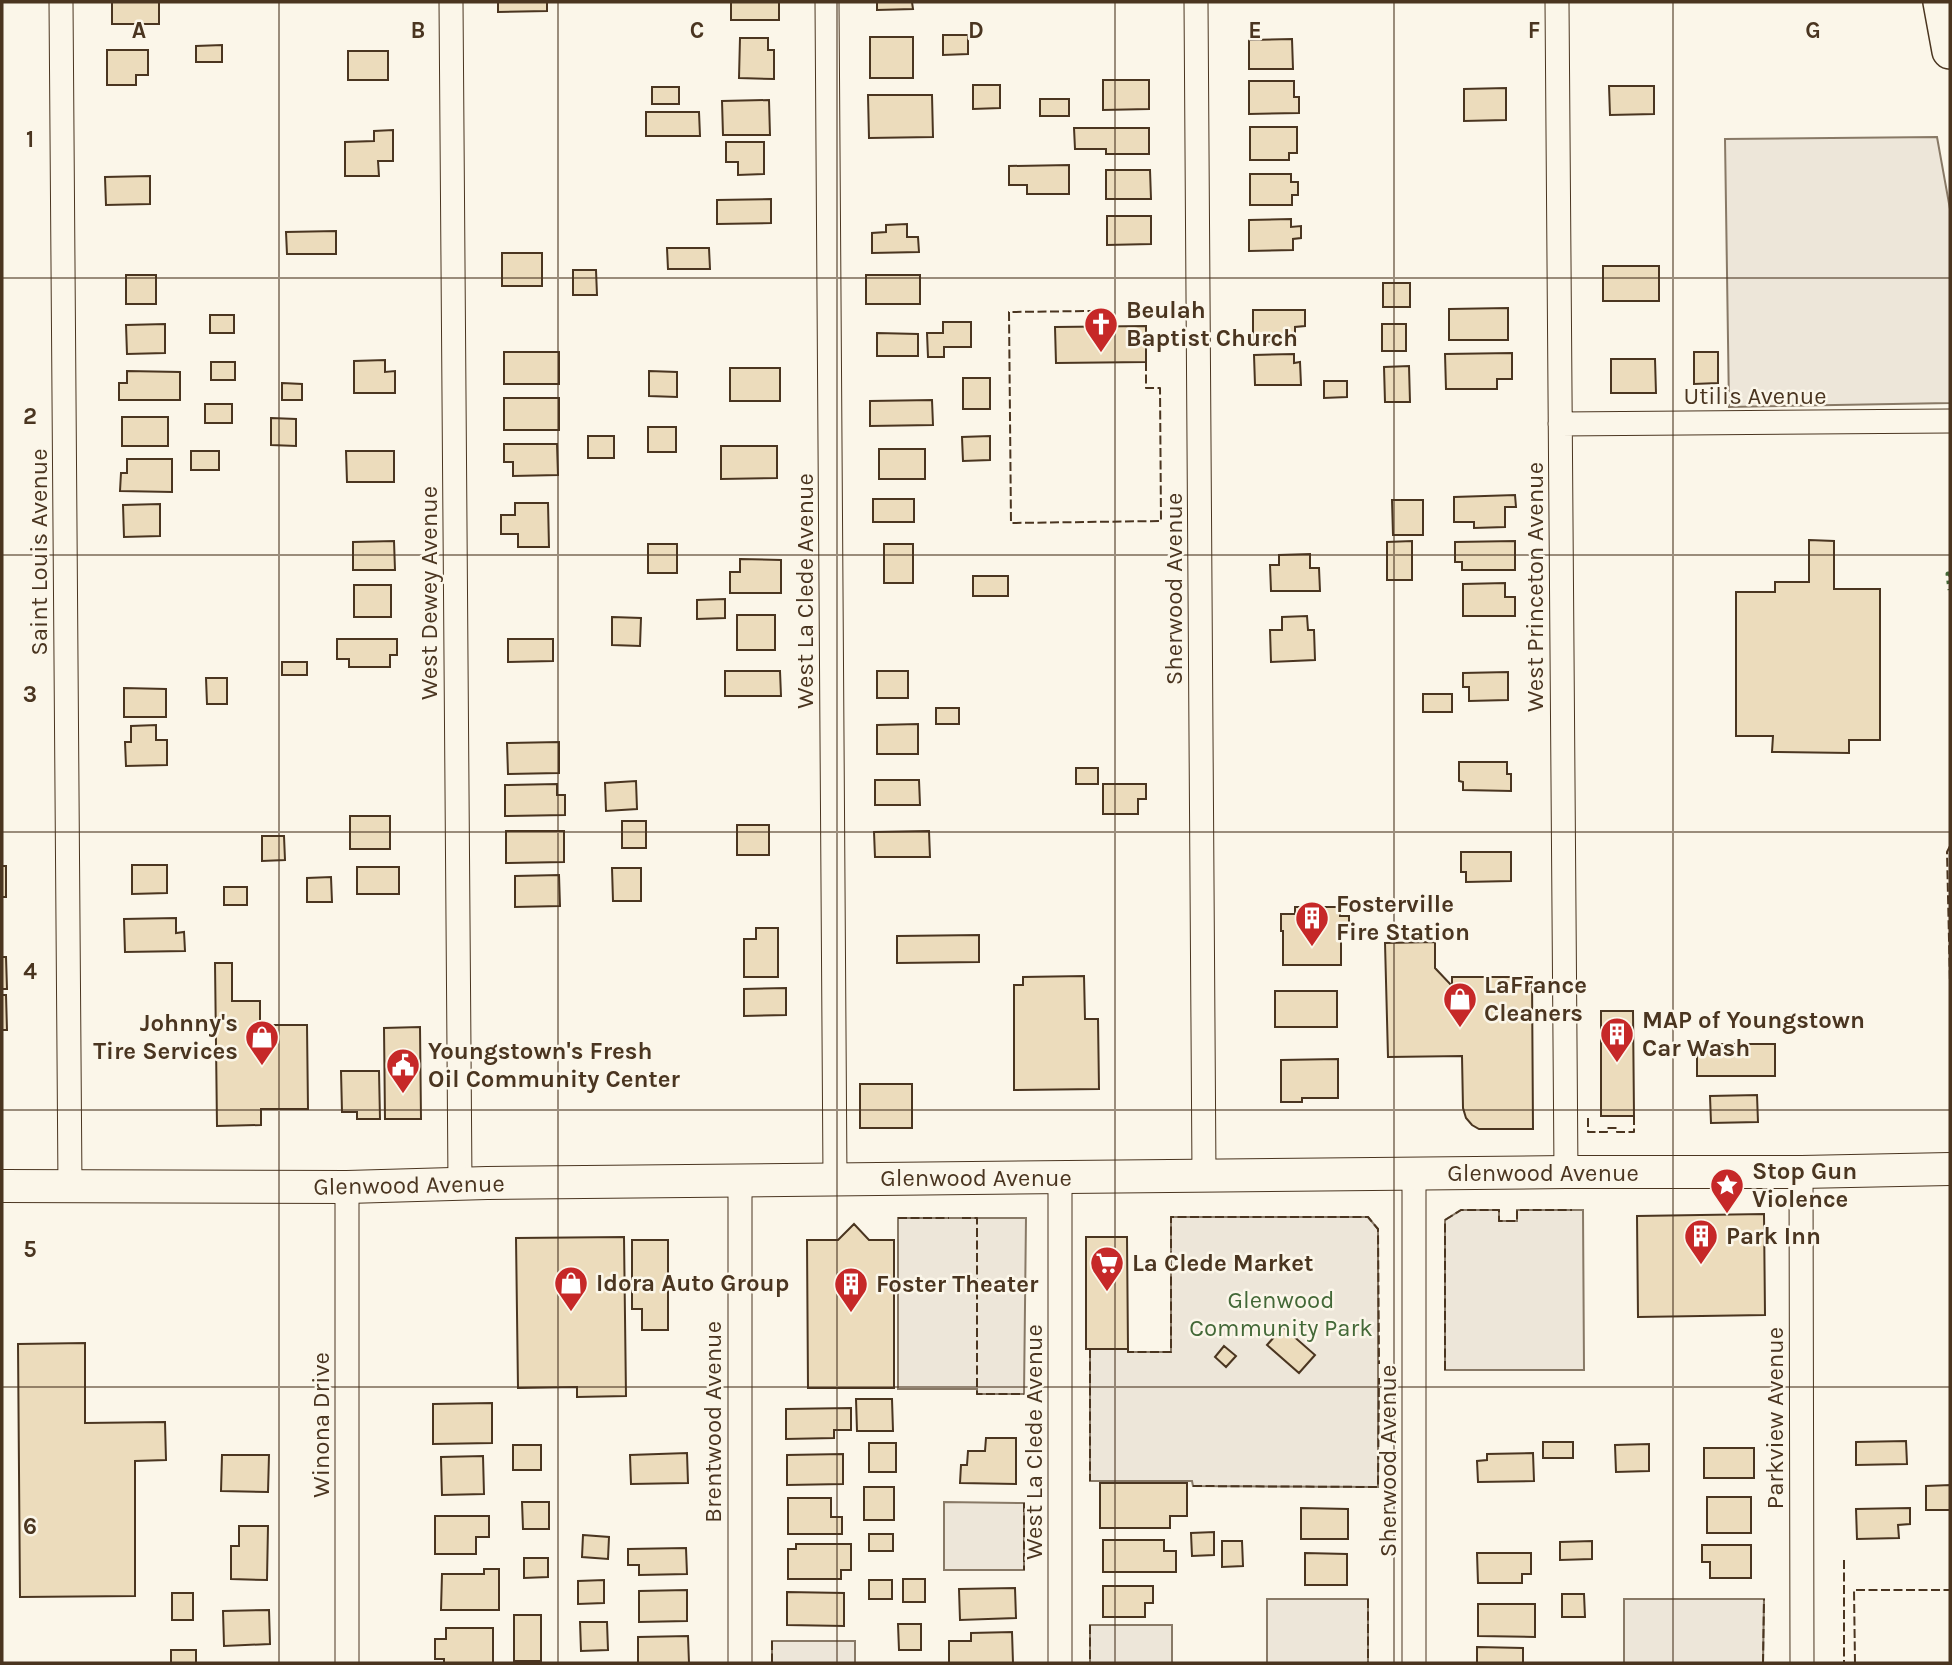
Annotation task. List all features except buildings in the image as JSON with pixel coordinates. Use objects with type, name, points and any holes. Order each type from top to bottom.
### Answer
[{"type":"main road","points":[[1941,2],[1950,51]]},
{"type":"main road","name":"Glenwood Avenue","points":[[2,1186],[347,1187],[460,1183],[1950,1169]]},
{"type":"street","name":"Saint Louis Avenue","points":[[61,2],[71,1186]]},
{"type":"street","name":"West Dewey Avenue","points":[[451,2],[460,1183]]},
{"type":"street","name":"West La Clede Avenue","points":[[827,2],[835,1179]]},
{"type":"street","name":"Sherwood Avenue","points":[[1196,2],[1204,1175]]},
{"type":"street","name":"West Princeton Avenue","points":[[1557,2],[1566,1172]]},
{"type":"street","name":"Utilis Avenue","points":[[1560,424],[1950,421]]},
{"type":"street","name":"Parkview Avenue","points":[[1801,1172],[1802,1663]]},
{"type":"street","name":"Sherwood Avenue","points":[[1414,1174],[1414,1663]]},
{"type":"street","name":"West La Clede Avenue","points":[[1060,1178],[1060,1663]]},
{"type":"street","name":"Brentwood Avenue","points":[[740,1181],[740,1663]]},
{"type":"street","name":"Winona Drive","points":[[347,1187],[347,1663]]},
{"type":"green space","points":[[1937,137],[1950,209],[1950,403],[1729,407],[1725,139]]},
{"type":"green space","points":[[1461,1210],[1499,1210],[1499,1221],[1517,1221],[1517,1210],[1583,1210],[1584,1370],[1445,1370],[1445,1220]]},
{"type":"green space","name":"Glenwood Community Park","points":[[1171,1217],[1368,1217],[1378,1229],[1378,1487],[1193,1486],[1192,1481],[1090,1481],[1090,1349],[1171,1352]]},
{"type":"green space","points":[[898,1218],[1026,1218],[1024,1394],[977,1394],[977,1389],[898,1389]]},
{"type":"green space","points":[[944,1502],[1024,1503],[1024,1570],[944,1570]]},
{"type":"green space","points":[[1267,1599],[1368,1599],[1368,1663],[1267,1663]]},
{"type":"green space","points":[[1624,1599],[1764,1599],[1763,1663],[1624,1663]]},
{"type":"green space","points":[[1090,1625],[1172,1625],[1172,1663],[1090,1663]]},
{"type":"green space","points":[[772,1641],[855,1641],[855,1663],[772,1663]]},
{"type":"hedge","points":[[1950,574],[1950,590]]},
{"type":"fence","points":[[1093,327],[1093,311],[1009,312],[1011,523],[1161,521],[1160,388],[1146,388],[1146,362]]},
{"type":"fence","points":[[1950,846],[1947,852],[1950,984]]},
{"type":"fence","points":[[1588,1118],[1588,1132],[1607,1132],[1607,1128],[1617,1128],[1617,1132],[1634,1132],[1634,1116]]},
{"type":"fence","points":[[1445,1370],[1445,1220],[1461,1210],[1499,1210],[1499,1221],[1517,1221],[1517,1210],[1572,1210]]},
{"type":"fence","points":[[1128,1349],[1128,1352],[1171,1352],[1171,1217],[1368,1217],[1378,1229],[1379,1364]]},
{"type":"fence","points":[[898,1218],[949,1218]]},
{"type":"fence","points":[[962,1218],[977,1218],[977,1394],[1024,1394]]},
{"type":"fence","points":[[1090,1349],[1090,1481]]},
{"type":"fence","points":[[1193,1486],[1378,1487],[1379,1378]]},
{"type":"fence","points":[[1024,1503],[1024,1570]]},
{"type":"fence","points":[[1844,1560],[1844,1663]]},
{"type":"fence","points":[[1855,1663],[1854,1590],[1950,1590]]},
{"type":"fence","points":[[1368,1599],[1368,1663]]},
{"type":"fence","points":[[1763,1663],[1764,1599]]},
{"type":"fence","points":[[1090,1625],[1090,1663]]},
{"type":"fence","points":[[772,1641],[772,1663]]},
{"type":"place","name":"Beulah Baptist Church","points":[[1101,354]]},
{"type":"place","name":"Fosterville Fire Station","points":[[1312,948]]},
{"type":"place","name":"LaFrance Cleaners","points":[[1460,1029]]},
{"type":"place","name":"MAP of Youngstown Car Wash","points":[[1617,1064]]},
{"type":"place","name":"Johnny's Tire Services","points":[[262,1067]]},
{"type":"place","name":"Youngstown's Fresh Oil Community Center","points":[[403,1095]]},
{"type":"place","name":"Stop Gun Violence","points":[[1727,1215]]},
{"type":"place","name":"Park Inn","points":[[1701,1266]]},
{"type":"place","name":"La Clede Market","points":[[1107,1293]]},
{"type":"place","name":"Idora Auto Group","points":[[571,1313]]},
{"type":"place","name":"Foster Theater","points":[[851,1314]]}]
